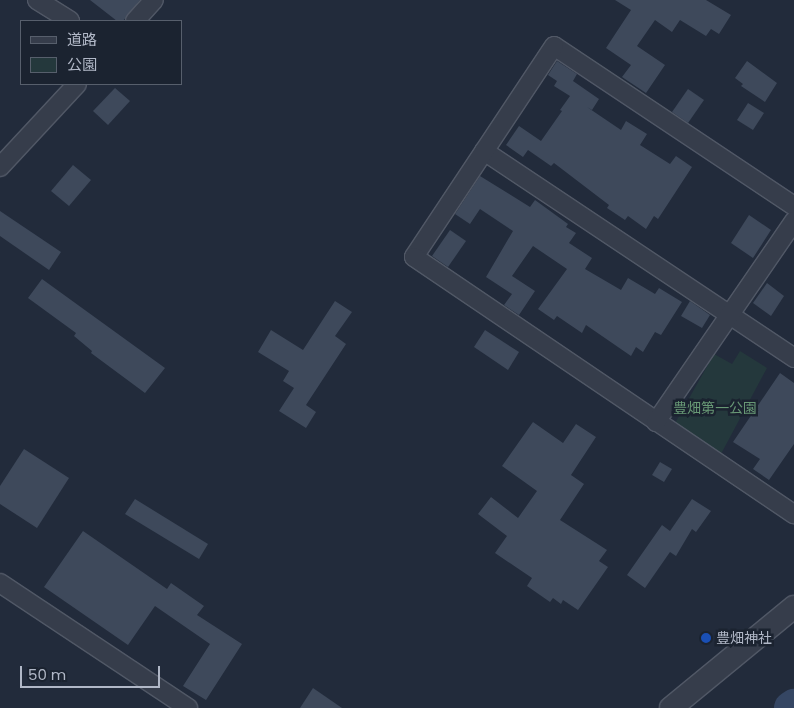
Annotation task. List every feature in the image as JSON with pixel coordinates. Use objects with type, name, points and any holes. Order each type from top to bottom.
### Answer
[{"type":"street","points":[[37,0],[68,20]]},
{"type":"street","points":[[136,20],[154,0]]},
{"type":"street","points":[[794,206],[554,46],[414,257],[794,514]]},
{"type":"street","points":[[0,168],[76,85]]},
{"type":"street","points":[[484,151],[794,358]]},
{"type":"street","points":[[656,422],[794,221]]},
{"type":"street","points":[[0,582],[188,708]]},
{"type":"street","points":[[671,708],[794,607]]},
{"type":"green space","name":"豊畑第一公園","points":[[740,351],[767,368],[721,454],[674,425],[714,354],[732,364]]},
{"type":"building","points":[[90,0],[140,0],[124,20],[116,20]]},
{"type":"building","points":[[615,0],[706,0],[731,15],[719,34],[711,29],[706,36],[680,20],[672,32],[655,20],[637,46],[665,65],[646,93],[622,77],[631,65],[606,48],[631,10]]},
{"type":"building","points":[[557,61],[577,74],[573,81],[599,99],[592,110],[587,107],[621,130],[626,121],[647,134],[640,145],[670,164],[676,156],[692,167],[658,219],[654,216],[646,229],[628,216],[625,220],[607,208],[609,205],[554,163],[551,166],[528,150],[523,157],[506,145],[519,126],[541,141],[562,111],[560,110],[570,96],[554,86],[557,81],[548,75]]},
{"type":"building","points":[[747,61],[777,83],[765,102],[741,86],[743,84],[735,78]]},
{"type":"building","points":[[115,88],[130,101],[108,125],[93,111]]},
{"type":"building","points":[[688,89],[704,100],[688,123],[672,112]]},
{"type":"building","points":[[748,103],[764,113],[753,130],[737,120]]},
{"type":"building","points":[[73,165],[91,180],[69,206],[51,191]]},
{"type":"building","points":[[480,176],[530,207],[535,200],[568,224],[566,227],[576,233],[569,243],[592,258],[585,269],[621,290],[628,278],[655,294],[659,288],[682,302],[661,335],[655,332],[643,352],[636,347],[631,356],[586,325],[582,333],[557,316],[554,320],[538,309],[567,269],[533,246],[512,276],[535,291],[519,315],[504,305],[512,294],[486,277],[513,231],[480,209],[470,224],[455,214]]},
{"type":"building","points":[[0,211],[61,252],[49,270],[0,236]]},
{"type":"building","points":[[749,215],[771,230],[753,258],[731,243]]},
{"type":"building","points":[[450,230],[466,241],[448,267],[432,256]]},
{"type":"building","points":[[42,279],[165,368],[145,393],[91,353],[92,351],[74,336],[76,333],[28,298]]},
{"type":"building","points":[[767,283],[784,296],[771,316],[753,303]]},
{"type":"building","points":[[335,301],[352,312],[335,336],[346,344],[306,405],[316,412],[306,428],[279,411],[294,388],[283,381],[289,371],[258,352],[271,330],[303,350]]},
{"type":"building","points":[[690,301],[710,315],[702,328],[681,316]]},
{"type":"building","points":[[485,330],[519,352],[508,370],[474,347]]},
{"type":"building","points":[[780,373],[794,383],[794,444],[769,480],[753,469],[760,459],[733,442]]},
{"type":"building","points":[[533,422],[563,443],[576,424],[596,437],[571,475],[584,484],[560,520],[607,550],[599,561],[608,567],[578,610],[563,600],[561,604],[553,598],[550,602],[527,586],[532,578],[495,553],[507,536],[478,514],[491,497],[518,518],[537,491],[502,466]]},
{"type":"building","points":[[24,449],[69,478],[37,528],[0,504],[0,486]]},
{"type":"building","points":[[660,462],[672,469],[664,482],[652,475]]},
{"type":"building","points":[[135,499],[208,544],[199,559],[125,514]]},
{"type":"building","points":[[692,499],[711,511],[696,532],[692,529],[676,556],[670,552],[645,588],[627,575],[662,525],[670,531]]},
{"type":"building","points":[[83,531],[167,589],[171,583],[204,606],[197,615],[242,644],[206,700],[183,686],[210,644],[155,606],[128,645],[44,587]]},
{"type":"building","points":[[313,688],[342,708],[300,708]]},
{"type":"place","name":"豊畑神社","points":[[706,638]]}]
